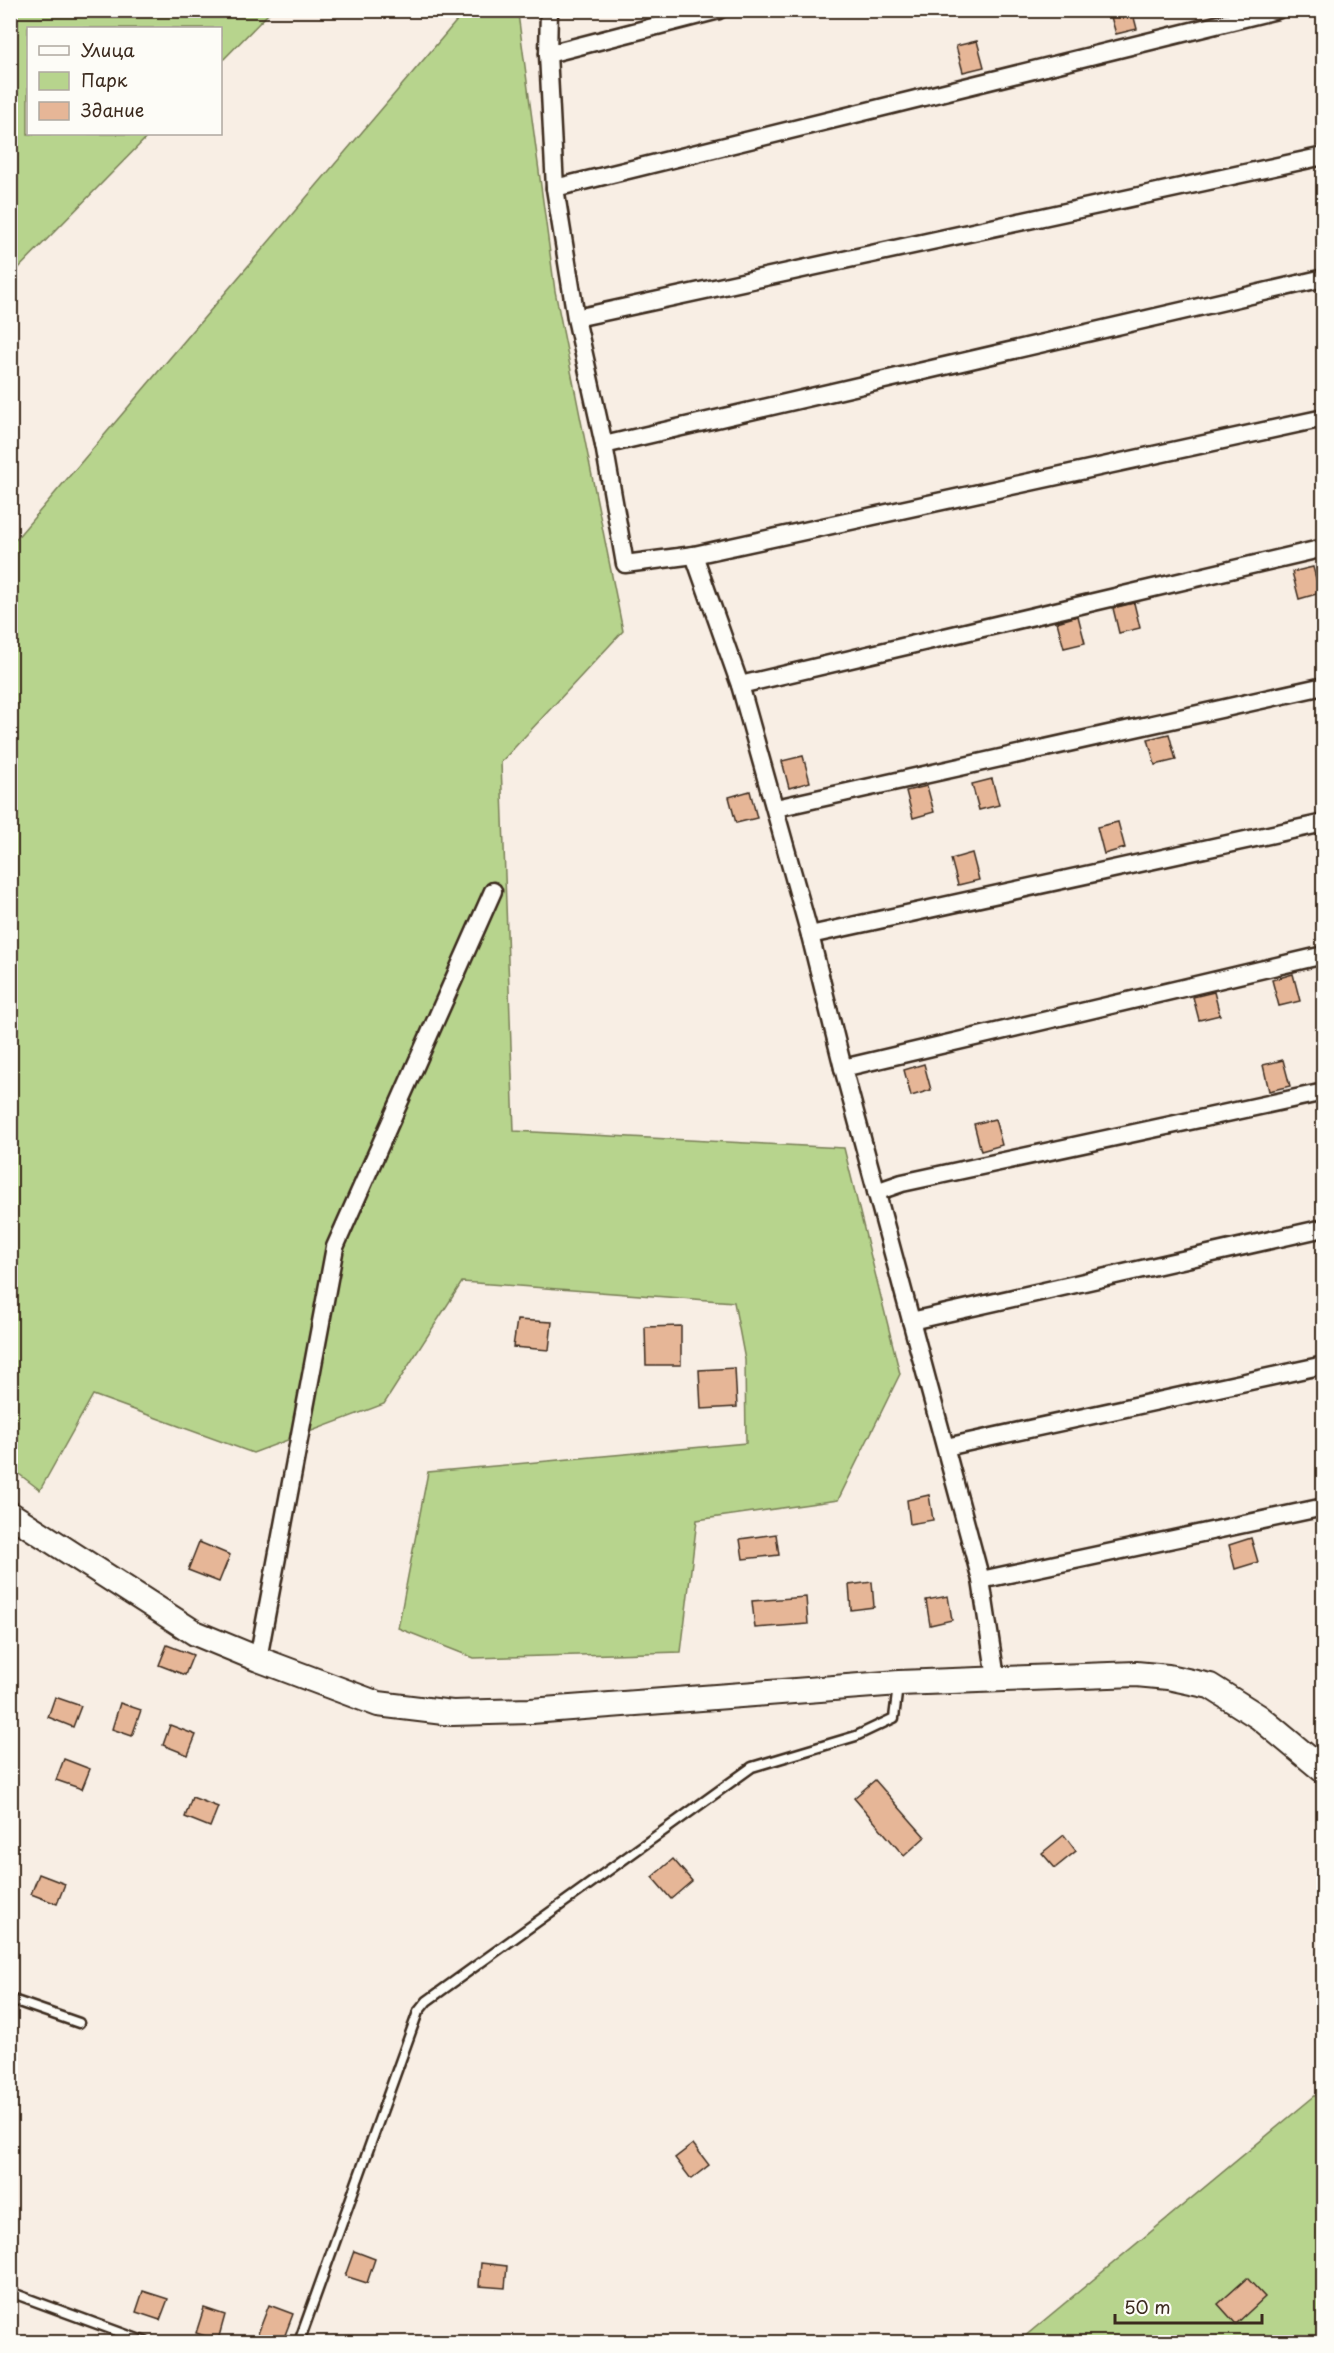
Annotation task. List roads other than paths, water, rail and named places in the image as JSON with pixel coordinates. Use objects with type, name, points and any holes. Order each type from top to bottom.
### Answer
[{"type":"main road","points":[[10,1514],[195,1633],[378,1704],[452,1713],[531,1711],[899,1683],[1136,1674],[1168,1677],[1210,1686],[1259,1717],[1323,1771]]},
{"type":"street","points":[[549,10],[548,54],[555,188],[576,318],[604,445],[625,564],[694,555],[1323,418]]},
{"type":"street","points":[[548,54],[719,10]]},
{"type":"street","points":[[555,188],[1277,10]]},
{"type":"street","points":[[576,318],[1323,156]]},
{"type":"street","points":[[604,445],[1323,278]]},
{"type":"street","points":[[740,685],[1323,548]]},
{"type":"street","points":[[694,555],[740,685],[776,808],[910,1321],[981,1580],[996,1678]]},
{"type":"street","points":[[776,808],[1323,687]]},
{"type":"street","points":[[810,935],[1323,823]]},
{"type":"street","points":[[258,1659],[335,1247],[493,891]]},
{"type":"street","points":[[843,1068],[1323,955]]},
{"type":"street","points":[[876,1192],[902,1183],[1323,1092]]},
{"type":"street","points":[[910,1321],[1323,1228]]},
{"type":"street","points":[[946,1447],[1323,1365]]},
{"type":"street","points":[[981,1580],[1323,1507]]},
{"type":"lane","points":[[299,2343],[418,2012],[427,2001],[752,1767],[856,1736],[894,1718],[899,1683]]},
{"type":"lane","points":[[10,1999],[79,2023]]},
{"type":"lane","points":[[10,2292],[146,2343]]}]
